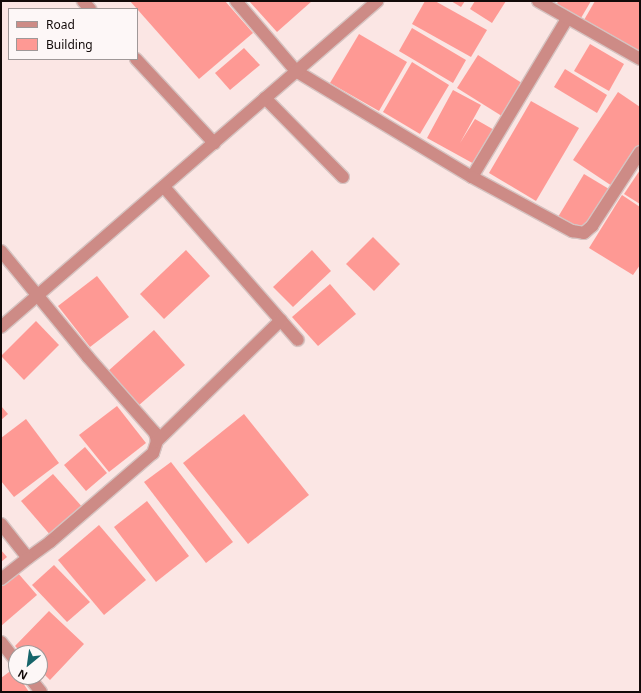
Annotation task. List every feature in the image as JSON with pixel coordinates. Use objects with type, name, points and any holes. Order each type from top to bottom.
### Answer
[{"type":"street","points":[[236,1],[296,71],[472,177],[572,232],[584,233],[592,226],[640,152]]},
{"type":"street","points":[[1,327],[378,1]]},
{"type":"street","points":[[538,1],[567,19],[640,59]]},
{"type":"street","points":[[472,177],[567,19]]},
{"type":"street","points":[[137,60],[214,143]]},
{"type":"street","points":[[265,98],[342,177]]},
{"type":"street","points":[[164,187],[298,340]]},
{"type":"street","points":[[1,251],[39,295],[88,357],[155,433],[157,441]]},
{"type":"street","points":[[1,579],[50,542],[153,453],[157,441],[281,320]]},
{"type":"street","points":[[1,524],[28,558]]},
{"type":"street","points":[[1,642],[8,651]]},
{"type":"building","points":[[130,1],[225,1],[253,33],[199,79],[138,10],[138,8]]},
{"type":"building","points":[[249,1],[312,1],[277,32]]},
{"type":"building","points":[[425,1],[435,1],[487,30],[471,57],[412,24]]},
{"type":"building","points":[[451,1],[465,1],[461,7]]},
{"type":"building","points":[[475,1],[506,1],[492,23],[470,9]]},
{"type":"building","points":[[558,1],[591,1],[581,18],[557,4]]},
{"type":"building","points":[[595,1],[640,1],[639,51],[584,20]]},
{"type":"building","points":[[412,28],[466,60],[453,83],[399,51]]},
{"type":"building","points":[[359,34],[407,62],[379,111],[330,83]]},
{"type":"building","points":[[590,44],[624,64],[609,91],[574,71]]},
{"type":"building","points":[[244,48],[260,65],[230,90],[215,73]]},
{"type":"building","points":[[478,55],[525,85],[505,118],[457,88]]},
{"type":"building","points":[[412,62],[449,85],[420,134],[383,112]]},
{"type":"building","points":[[565,69],[607,95],[597,113],[554,87]]},
{"type":"building","points":[[453,90],[481,105],[460,143],[475,119],[496,131],[476,165],[427,138]]},
{"type":"building","points":[[618,92],[640,107],[640,145],[612,186],[573,160]]},
{"type":"building","points":[[531,101],[579,128],[536,201],[489,173]]},
{"type":"building","points":[[640,170],[640,204],[624,194]]},
{"type":"building","points":[[584,174],[609,189],[583,232],[558,217]]},
{"type":"building","points":[[622,195],[640,207],[640,265],[633,275],[589,248]]},
{"type":"building","points":[[373,237],[400,264],[374,291],[346,264]]},
{"type":"building","points":[[186,250],[210,276],[164,319],[140,294]]},
{"type":"building","points":[[312,250],[331,271],[293,307],[273,287]]},
{"type":"building","points":[[97,276],[129,317],[90,347],[58,306]]},
{"type":"building","points":[[330,284],[356,314],[318,346],[292,317]]},
{"type":"building","points":[[36,321],[59,345],[24,380],[1,356]]},
{"type":"building","points":[[154,330],[185,365],[138,406],[107,372]]},
{"type":"building","points":[[1,406],[8,414],[1,420]]},
{"type":"building","points":[[117,406],[146,443],[109,472],[79,435]]},
{"type":"building","points":[[244,414],[309,495],[248,544],[183,463]]},
{"type":"building","points":[[26,419],[59,463],[14,497],[1,481],[1,438]]},
{"type":"building","points":[[85,447],[107,473],[86,491],[64,465]]},
{"type":"building","points":[[171,462],[233,542],[206,563],[144,482]]},
{"type":"building","points":[[53,474],[84,509],[52,537],[21,501]]},
{"type":"building","points":[[147,501],[189,556],[156,582],[114,527]]},
{"type":"building","points":[[99,525],[146,580],[104,615],[58,560]]},
{"type":"building","points":[[1,550],[7,557],[1,562]]},
{"type":"building","points":[[54,565],[90,602],[67,622],[32,585]]},
{"type":"building","points":[[17,572],[37,595],[1,626],[1,586]]},
{"type":"building","points":[[49,611],[84,644],[50,680],[48,678],[48,645],[16,645]]},
{"type":"building","points":[[8,673],[8,685],[24,685],[29,692],[1,692],[1,678]]}]
